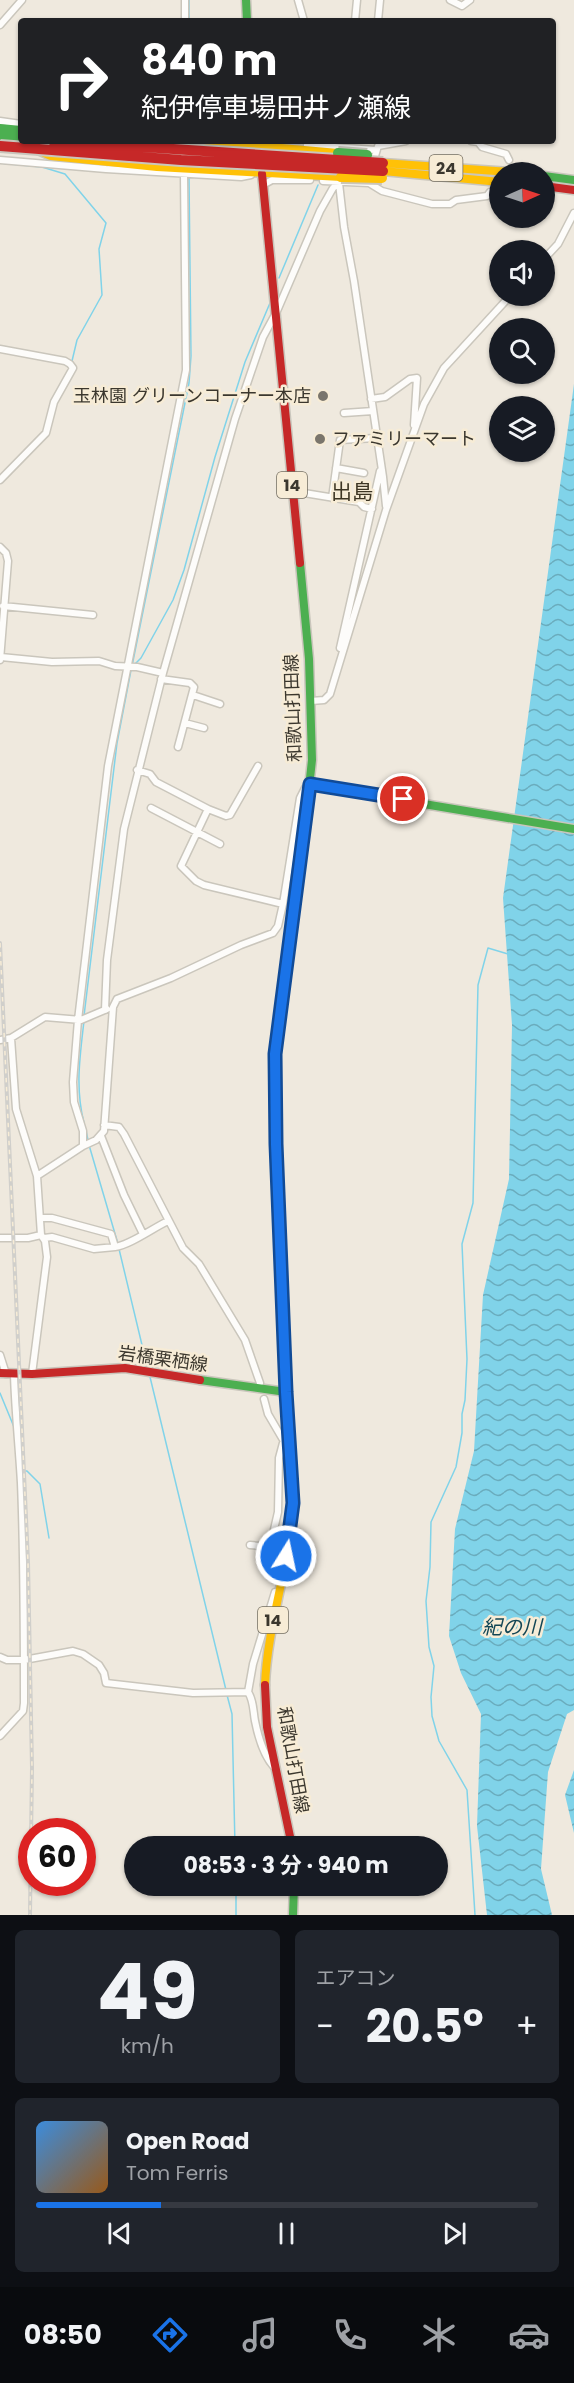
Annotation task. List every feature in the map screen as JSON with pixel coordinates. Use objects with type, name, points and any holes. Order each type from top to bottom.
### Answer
[{"type":"main road","points":[[246,0],[247,18]]},
{"type":"main road","points":[[0,128],[18,130]]},
{"type":"main road","name":"24","points":[[1,144],[18,139]]},
{"type":"main road","name":"24","points":[[1,144],[39,150],[381,164],[476,179],[489,177]]},
{"type":"main road","name":"24","points":[[98,144],[381,164],[489,175]]},
{"type":"main road","points":[[263,144],[335,147],[381,164]]},
{"type":"main road","name":"和歌山打田線","points":[[263,144],[262,174],[277,311],[311,701],[314,785],[275,1054],[286,1443],[293,1503],[290,1535],[267,1654],[265,1684],[267,1726],[290,1836]]},
{"type":"main road","name":"24","points":[[39,150],[51,156],[157,167],[262,174]]},
{"type":"main road","points":[[262,174],[340,180],[381,164]]},
{"type":"main road","points":[[555,177],[574,180]]},
{"type":"main road","points":[[555,187],[574,190]]},
{"type":"main road","points":[[314,785],[574,829]]},
{"type":"main road","name":"岩橋栗栖線","points":[[7,1374],[125,1368],[286,1392]]},
{"type":"main road","points":[[293,1915],[294,1896]]},
{"type":"street","points":[[0,25],[22,0]]},
{"type":"street","points":[[185,0],[185,18]]},
{"type":"street","points":[[298,0],[302,18]]},
{"type":"street","points":[[355,18],[357,0]]},
{"type":"street","points":[[378,18],[380,0]]},
{"type":"street","points":[[450,0],[462,6],[470,0]]},
{"type":"street","points":[[0,121],[18,124]]},
{"type":"street","points":[[362,149],[364,144]]},
{"type":"street","points":[[369,183],[381,164],[378,146],[382,144]]},
{"type":"street","points":[[480,144],[506,154],[509,160]]},
{"type":"street","points":[[335,147],[362,149],[381,164]]},
{"type":"street","points":[[0,160],[184,175],[241,177],[262,174]]},
{"type":"street","points":[[84,1146],[74,1102],[73,1082],[82,1020],[108,766],[186,370],[184,175]]},
{"type":"street","points":[[263,185],[272,180],[340,180],[369,183],[382,191],[432,204],[450,204],[456,200],[487,196],[489,193]]},
{"type":"street","points":[[105,1010],[107,960],[124,829],[162,676],[236,419],[263,337],[277,311],[320,211],[340,180]]},
{"type":"street","points":[[340,180],[344,227],[354,281],[386,510]]},
{"type":"street","points":[[555,247],[574,213]]},
{"type":"street","points":[[311,701],[324,700],[330,694],[386,510],[414,428],[439,375],[501,306]]},
{"type":"street","points":[[0,349],[65,361],[73,368],[54,402],[46,433],[0,480]]},
{"type":"street","points":[[371,399],[385,397],[410,379],[417,378],[414,428]]},
{"type":"street","points":[[344,413],[373,411]]},
{"type":"street","points":[[332,498],[340,440],[376,438]]},
{"type":"street","points":[[339,664],[340,646],[381,465]]},
{"type":"street","points":[[336,468],[364,473]]},
{"type":"street","points":[[292,491],[359,502],[364,507],[372,509]]},
{"type":"street","points":[[0,547],[6,553],[8,561],[0,659],[52,662],[99,661],[190,683],[194,687],[193,695],[178,747]]},
{"type":"street","points":[[3,606],[93,615]]},
{"type":"street","points":[[193,695],[220,704]]},
{"type":"street","points":[[185,723],[204,728]]},
{"type":"street","points":[[137,770],[150,774],[156,782],[226,816],[230,815],[258,766]]},
{"type":"street","points":[[37,1176],[98,1138],[104,1125],[113,1007],[117,999],[273,933],[278,926],[300,798],[305,788],[314,785]]},
{"type":"street","points":[[151,808],[220,844]]},
{"type":"street","points":[[208,809],[181,866],[196,881],[204,885],[283,903]]},
{"type":"street","points":[[0,1040],[11,1038],[45,1017],[82,1020],[113,1007]]},
{"type":"street","points":[[11,1038],[16,1110],[37,1176],[40,1218],[47,1257],[32,1374]]},
{"type":"street","points":[[104,1125],[119,1127],[124,1134],[183,1248],[199,1264],[244,1340],[260,1383]]},
{"type":"street","points":[[98,1138],[123,1195],[143,1233]]},
{"type":"street","points":[[40,1218],[52,1218],[111,1234],[115,1247]]},
{"type":"street","points":[[0,1238],[43,1236],[93,1249],[115,1247],[123,1246],[168,1221]]},
{"type":"street","points":[[0,1355],[7,1374],[21,1492],[24,1660],[23,1711],[0,1736]]},
{"type":"street","points":[[250,1545],[270,1547],[279,1500],[279,1458],[286,1443],[268,1414],[264,1399]]},
{"type":"street","points":[[275,1768],[267,1760],[255,1722],[252,1698],[248,1692],[258,1646],[276,1591],[279,1590]]},
{"type":"street","points":[[0,1657],[7,1660],[24,1660],[73,1651],[99,1665],[106,1683],[193,1693],[248,1692]]},
{"type":"water","name":"紀の川","points":[[574,384],[574,1710],[567,1714],[548,1772],[541,1869],[552,1915],[487,1915],[477,1826],[481,1714],[461,1673],[449,1636],[455,1529],[474,1451],[483,1295],[509,1179],[512,1025],[503,898]]},
{"type":"water","points":[[574,1770],[574,1833],[565,1795]]},
{"type":"waterway","points":[[189,0],[189,18]]},
{"type":"waterway","points":[[0,163],[42,167],[65,174],[106,223],[99,249],[102,295],[77,340],[72,361]]},
{"type":"waterway","points":[[132,666],[189,383],[191,356],[189,178]]},
{"type":"waterway","points":[[279,278],[318,185]]},
{"type":"waterway","points":[[135,664],[141,658],[173,600],[184,570],[215,457],[245,362],[270,303]]},
{"type":"waterway","points":[[84,1016],[117,743],[131,670]]},
{"type":"waterway","points":[[475,1915],[467,1790],[439,1741],[432,1716],[434,1666],[429,1647],[426,1601],[430,1567],[431,1522],[456,1467],[465,1400],[467,1359],[462,1244],[473,1203],[478,985],[488,948],[508,954]]},
{"type":"waterway","points":[[84,1021],[79,1085],[84,1123]]},
{"type":"waterway","points":[[86,1131],[88,1140]]},
{"type":"waterway","points":[[89,1145],[118,1244]]},
{"type":"waterway","points":[[119,1249],[148,1370]]},
{"type":"waterway","points":[[150,1377],[226,1690]]},
{"type":"waterway","points":[[0,1393],[14,1427]]},
{"type":"waterway","points":[[23,1471],[27,1471],[40,1484],[49,1538]]},
{"type":"waterway","points":[[227,1695],[232,1714],[235,1836]]},
{"type":"waterway","points":[[236,1896],[236,1915]]},
{"type":"railway","points":[[0,943],[28,1562],[32,1768],[30,1915]]},
{"type":"traffic: fast","points":[[246,0],[247,18]]},
{"type":"traffic: fast","points":[[0,128],[18,130]]},
{"type":"traffic: fast","points":[[0,136],[18,138]]},
{"type":"traffic: fast","points":[[338,153],[367,155]]},
{"type":"traffic: fast","points":[[555,177],[574,180]]},
{"type":"traffic: fast","points":[[275,1087],[278,1021],[300,870],[312,760],[309,659],[300,563]]},
{"type":"traffic: fast","points":[[310,785],[574,829]]},
{"type":"traffic: fast","points":[[200,1380],[286,1392]]},
{"type":"traffic: fast","points":[[293,1915],[294,1896]]},
{"type":"traffic: slow","points":[[215,144],[338,153]]},
{"type":"traffic: slow","points":[[38,150],[51,156],[157,167],[341,177]]},
{"type":"traffic: slow","points":[[383,163],[489,171]]},
{"type":"traffic: slow","points":[[383,171],[489,181]]},
{"type":"traffic: slow","points":[[341,177],[382,178]]},
{"type":"traffic: slow","points":[[265,1685],[272,1628],[291,1523],[292,1489],[289,1443]]},
{"type":"traffic: jam","points":[[98,144],[383,163]]},
{"type":"traffic: jam","points":[[0,146],[181,160],[383,171]]},
{"type":"traffic: jam","points":[[262,174],[300,563]]},
{"type":"traffic: jam","points":[[555,187],[574,190]]},
{"type":"traffic: jam","points":[[275,1087],[289,1443]]},
{"type":"traffic: jam","points":[[0,1373],[32,1374],[125,1368],[200,1380]]},
{"type":"traffic: jam","points":[[265,1685],[267,1727],[290,1836]]},
{"type":"place","name":"玉林園 グリーンコーナー本店","points":[[323,396]]},
{"type":"place","name":"ファミリーマート","points":[[320,439]]},
{"type":"district","name":"出島","points":[[352,492]]},
{"type":"route","points":[[286,1556],[293,1503],[276,1144],[275,1054],[310,784],[403,799]]}]
